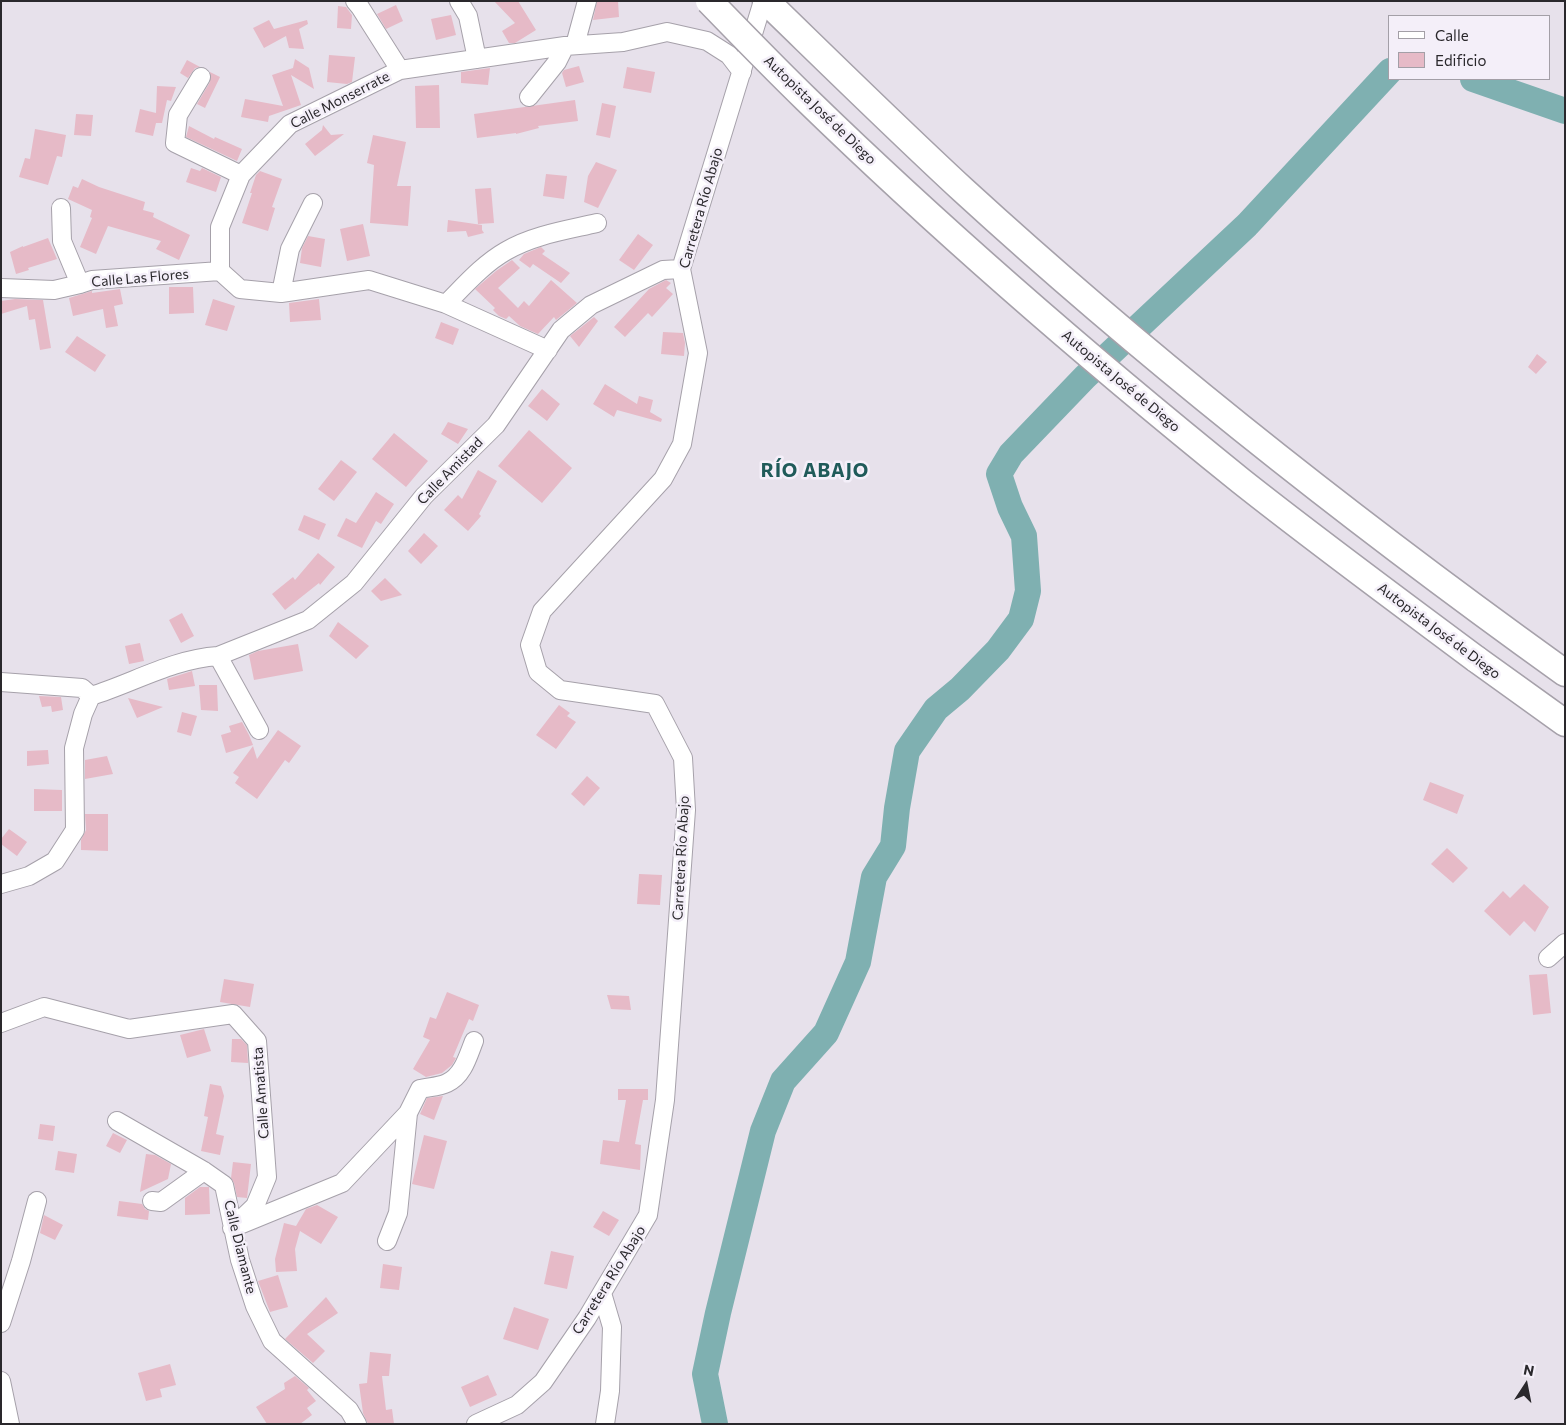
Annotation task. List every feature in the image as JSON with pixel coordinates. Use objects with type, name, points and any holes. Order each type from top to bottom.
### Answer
[{"type":"highway","name":"Autopista José de Diego","points":[[709,1],[806,99],[892,180],[994,273],[1072,340],[1293,522],[1565,723]]},
{"type":"highway","points":[[764,1],[965,191],[1130,336],[1355,518],[1565,673]]},
{"type":"street","points":[[355,1],[400,70]]},
{"type":"street","points":[[459,1],[468,16],[477,59]]},
{"type":"street","points":[[529,97],[570,46],[587,1]]},
{"type":"street","name":"Carretera Río Abajo","points":[[476,1424],[517,1405],[543,1382],[602,1293],[648,1215],[665,1100],[686,810],[683,758],[656,704],[560,690],[538,672],[530,645],[542,611],[663,479],[682,444],[698,353],[681,269],[764,1]]},
{"type":"street","name":"Calle Monserrate","points":[[220,271],[220,227],[241,176],[290,124],[400,70],[570,46],[623,42],[667,32],[707,41],[729,55],[742,72]]},
{"type":"street","points":[[201,77],[178,115],[175,143],[241,176]]},
{"type":"street","points":[[281,293],[290,249],[313,203]]},
{"type":"street","points":[[62,208],[62,241],[80,284]]},
{"type":"street","points":[[446,304],[478,272],[506,251],[534,238],[597,223]]},
{"type":"street","name":"Calle Amistad","points":[[91,696],[119,687],[151,672],[211,657],[308,620],[354,583],[424,496],[496,425],[561,330],[591,305],[663,270],[681,269]]},
{"type":"street","points":[[220,271],[240,289],[281,293],[369,280],[446,304],[548,350]]},
{"type":"street","name":"Calle Las Flores","points":[[1,288],[54,290],[92,280],[220,271]]},
{"type":"street","points":[[211,657],[259,730]]},
{"type":"street","points":[[1,682],[82,688],[91,696],[83,714],[74,748],[75,830],[55,861],[29,876],[1,884]]},
{"type":"street","points":[[1548,958],[1565,943]]},
{"type":"street","name":"Calle Amatista","points":[[1,1024],[44,1007],[129,1029],[233,1014],[257,1041],[267,1177],[255,1206],[232,1228]]},
{"type":"street","points":[[232,1228],[342,1183],[408,1113],[420,1089],[447,1084],[456,1076],[463,1068],[474,1041]]},
{"type":"street","points":[[387,1241],[398,1213],[408,1113]]},
{"type":"street","name":"Calle Diamante","points":[[117,1121],[204,1171],[224,1185],[240,1260],[255,1306],[272,1342],[349,1410],[357,1424]]},
{"type":"street","points":[[152,1201],[161,1202],[204,1171]]},
{"type":"street","points":[[1,1323],[21,1261],[37,1201]]},
{"type":"street","points":[[602,1293],[612,1327],[610,1391],[605,1424]]},
{"type":"street","points":[[1,1382],[10,1424]]},
{"type":"building","points":[[494,1],[518,1],[536,30],[515,43],[509,43],[502,31],[515,23]]},
{"type":"building","points":[[597,1],[618,1],[619,17],[593,20]]},
{"type":"building","points":[[396,5],[403,21],[386,29],[377,14]]},
{"type":"building","points":[[338,6],[346,7],[352,15],[351,29],[337,28]]},
{"type":"building","points":[[451,15],[456,35],[436,40],[431,19]]},
{"type":"building","points":[[269,20],[274,29],[307,20],[308,24],[299,29],[304,49],[289,48],[286,36],[264,48],[253,28]]},
{"type":"building","points":[[329,55],[355,57],[352,82],[347,84],[327,82]]},
{"type":"building","points":[[295,59],[309,68],[314,89],[291,75],[301,105],[269,116],[268,122],[241,117],[245,99],[283,106],[272,75],[293,68]]},
{"type":"building","points":[[187,60],[200,67],[195,68],[188,78],[180,73]]},
{"type":"building","points":[[579,66],[584,82],[566,87],[562,73],[564,70]]},
{"type":"building","points":[[627,67],[655,72],[651,93],[623,88]]},
{"type":"building","points":[[490,68],[488,85],[461,83],[461,72]]},
{"type":"building","points":[[210,72],[220,77],[205,108],[197,104],[210,82]]},
{"type":"building","points":[[439,85],[440,128],[416,128],[415,86]]},
{"type":"building","points":[[157,86],[176,87],[171,101],[167,100],[162,123],[156,123],[153,136],[135,132],[140,109],[156,113]]},
{"type":"building","points":[[575,100],[578,121],[538,126],[539,128],[516,134],[477,138],[474,114]]},
{"type":"building","points":[[602,103],[616,106],[610,138],[596,135]]},
{"type":"building","points":[[76,114],[93,115],[91,136],[74,135]]},
{"type":"building","points":[[323,125],[331,135],[344,134],[315,156],[305,144],[322,130]]},
{"type":"building","points":[[189,126],[214,139],[215,137],[242,149],[237,161],[186,137]]},
{"type":"building","points":[[35,129],[66,135],[62,157],[57,156],[48,185],[19,177],[25,158],[30,159]]},
{"type":"building","points":[[373,135],[406,142],[397,186],[411,186],[408,226],[370,223],[374,165],[367,163]]},
{"type":"building","points":[[596,162],[617,170],[598,208],[584,202],[588,176]]},
{"type":"building","points":[[191,168],[200,171],[202,168],[221,177],[216,192],[186,182]]},
{"type":"building","points":[[260,171],[282,179],[272,207],[275,208],[268,231],[242,223],[256,175]]},
{"type":"building","points":[[546,174],[567,176],[564,199],[543,196]]},
{"type":"building","points":[[82,179],[99,187],[145,202],[143,210],[154,213],[153,217],[190,235],[179,260],[156,249],[161,241],[108,226],[96,254],[80,247],[92,218],[90,217],[92,210],[68,199],[73,186],[78,188]]},
{"type":"building","points":[[491,188],[494,223],[478,224],[475,189]]},
{"type":"building","points":[[448,220],[482,225],[484,233],[468,237],[466,231],[447,232]]},
{"type":"building","points":[[363,224],[370,256],[347,261],[340,229]]},
{"type":"building","points":[[638,234],[653,245],[634,270],[619,260]]},
{"type":"building","points":[[308,236],[325,239],[321,267],[300,263],[302,248]]},
{"type":"building","points":[[48,238],[57,259],[28,268],[29,270],[16,274],[10,252]]},
{"type":"building","points":[[541,247],[545,251],[542,254],[570,273],[561,283],[533,264],[530,268],[519,260],[524,254]]},
{"type":"building","points":[[512,260],[520,268],[498,288],[518,308],[524,301],[529,306],[551,280],[577,303],[556,320],[554,317],[538,334],[520,326],[509,316],[506,319],[499,316],[493,310],[495,308],[475,289]]},
{"type":"building","points":[[666,280],[671,283],[666,288],[673,294],[652,317],[648,313],[625,337],[614,327],[649,289]]},
{"type":"building","points":[[169,287],[193,287],[194,313],[169,314]]},
{"type":"building","points":[[120,289],[123,304],[114,306],[118,326],[106,328],[103,309],[73,316],[69,298],[92,291],[92,293]]},
{"type":"building","points":[[15,299],[43,300],[51,348],[40,350],[35,319],[29,320],[27,306],[1,314],[1,301]]},
{"type":"building","points":[[213,299],[235,306],[227,331],[205,325]]},
{"type":"building","points":[[319,299],[321,320],[290,322],[289,303]]},
{"type":"building","points":[[594,317],[598,321],[579,347],[570,336]]},
{"type":"building","points":[[441,322],[459,329],[453,345],[435,338]]},
{"type":"building","points":[[663,332],[683,333],[685,343],[684,356],[661,354]]},
{"type":"building","points":[[77,336],[106,355],[95,372],[65,352]]},
{"type":"building","points":[[1537,354],[1547,362],[1536,374],[1528,367]]},
{"type":"building","points":[[605,384],[637,404],[639,396],[653,400],[650,412],[662,419],[661,422],[617,410],[614,417],[593,404]]},
{"type":"building","points":[[542,389],[560,404],[547,421],[528,406]]},
{"type":"building","points":[[448,422],[468,429],[458,444],[441,434]]},
{"type":"building","points":[[529,430],[572,468],[542,503],[498,466]]},
{"type":"building","points":[[394,433],[428,461],[406,487],[372,459]]},
{"type":"building","points":[[341,460],[357,472],[334,501],[318,489]]},
{"type":"building","points":[[478,470],[497,481],[479,514],[481,516],[468,531],[444,510],[458,495],[462,499]]},
{"type":"building","points":[[376,492],[394,504],[381,524],[376,521],[362,548],[337,536],[346,518],[356,523]]},
{"type":"building","points":[[304,515],[326,524],[319,540],[298,530]]},
{"type":"building","points":[[424,533],[438,546],[421,564],[408,551]]},
{"type":"building","points":[[318,553],[335,567],[320,585],[319,583],[285,610],[272,594],[293,577],[295,580]]},
{"type":"building","points":[[385,578],[402,595],[381,601],[371,591]]},
{"type":"building","points":[[182,613],[194,636],[181,643],[169,620]]},
{"type":"building","points":[[338,622],[369,646],[356,659],[329,636]]},
{"type":"building","points":[[140,643],[144,661],[129,664],[125,646]]},
{"type":"building","points":[[298,644],[303,671],[254,680],[249,655],[258,651]]},
{"type":"building","points":[[192,671],[195,686],[169,690],[167,679]]},
{"type":"building","points":[[199,685],[217,685],[218,711],[201,710]]},
{"type":"building","points":[[39,696],[61,697],[63,710],[52,712],[51,706],[42,707]]},
{"type":"building","points":[[128,698],[163,707],[137,718]]},
{"type":"building","points":[[559,705],[570,713],[567,716],[576,722],[556,749],[536,735]]},
{"type":"building","points":[[182,712],[197,716],[191,736],[177,732]]},
{"type":"building","points":[[242,722],[253,745],[226,753],[221,735],[231,732],[229,726]]},
{"type":"building","points":[[278,730],[301,746],[289,763],[285,760],[257,799],[235,783],[239,777],[233,773],[253,746],[257,759]]},
{"type":"building","points":[[48,750],[49,764],[27,766],[27,751]]},
{"type":"building","points":[[107,756],[113,774],[85,779],[85,760]]},
{"type":"building","points":[[587,776],[600,788],[584,806],[571,794]]},
{"type":"building","points":[[1430,782],[1464,795],[1457,814],[1423,800]]},
{"type":"building","points":[[34,789],[62,790],[62,811],[34,811]]},
{"type":"building","points":[[85,814],[108,814],[108,851],[81,850],[81,840],[86,830]]},
{"type":"building","points":[[9,829],[27,842],[17,856],[1,844],[1,839]]},
{"type":"building","points":[[1447,848],[1468,868],[1453,883],[1431,864]]},
{"type":"building","points":[[639,874],[662,875],[660,905],[637,904]]},
{"type":"building","points":[[1524,884],[1549,907],[1535,932],[1524,921],[1510,936],[1484,911],[1503,891],[1510,898]]},
{"type":"building","points":[[1547,974],[1551,1013],[1533,1015],[1529,975]]},
{"type":"building","points":[[224,979],[254,984],[250,1007],[220,1002]]},
{"type":"building","points":[[447,992],[479,1005],[473,1021],[469,1019],[453,1057],[456,1058],[452,1065],[442,1073],[426,1077],[413,1069],[430,1040],[423,1037],[430,1017],[436,1019]]},
{"type":"building","points":[[607,995],[629,996],[631,1010],[611,1009]]},
{"type":"building","points":[[204,1029],[211,1051],[187,1058],[180,1035]]},
{"type":"building","points":[[232,1039],[241,1039],[247,1045],[248,1063],[231,1062]]},
{"type":"building","points":[[210,1084],[221,1086],[224,1096],[216,1134],[224,1136],[220,1155],[201,1151],[208,1117],[204,1116]]},
{"type":"building","points":[[618,1089],[648,1089],[648,1100],[643,1100],[635,1144],[641,1145],[640,1170],[600,1164],[603,1140],[619,1142],[626,1100],[618,1100]]},
{"type":"building","points":[[443,1096],[434,1120],[420,1114],[427,1098]]},
{"type":"building","points":[[40,1124],[55,1126],[53,1141],[38,1139]]},
{"type":"building","points":[[113,1133],[127,1140],[120,1153],[106,1146]]},
{"type":"building","points":[[424,1135],[447,1141],[434,1189],[412,1184]]},
{"type":"building","points":[[58,1151],[77,1154],[74,1173],[55,1170]]},
{"type":"building","points":[[146,1154],[155,1155],[171,1164],[168,1179],[140,1192]]},
{"type":"building","points":[[233,1162],[251,1164],[247,1198],[237,1197],[231,1178]]},
{"type":"building","points":[[200,1187],[209,1187],[210,1214],[185,1215],[185,1198]]},
{"type":"building","points":[[119,1201],[142,1204],[149,1211],[148,1220],[117,1216]]},
{"type":"building","points":[[317,1205],[338,1217],[321,1244],[300,1231],[295,1249],[297,1271],[276,1272],[275,1259],[284,1223],[296,1226],[306,1209]]},
{"type":"building","points":[[603,1211],[619,1220],[609,1236],[593,1227]]},
{"type":"building","points":[[44,1215],[63,1225],[55,1240],[40,1233]]},
{"type":"building","points":[[551,1251],[574,1256],[567,1289],[544,1284]]},
{"type":"building","points":[[383,1264],[402,1267],[399,1290],[380,1288]]},
{"type":"building","points":[[278,1275],[288,1307],[270,1312],[258,1281]]},
{"type":"building","points":[[326,1297],[338,1313],[307,1334],[325,1351],[313,1363],[285,1339]]},
{"type":"building","points":[[514,1307],[549,1319],[538,1350],[503,1339]]},
{"type":"building","points":[[370,1352],[391,1354],[389,1376],[382,1376],[386,1410],[392,1409],[394,1424],[368,1424],[363,1413],[359,1384],[367,1383]]},
{"type":"building","points":[[170,1364],[176,1385],[160,1389],[162,1397],[146,1401],[138,1373]]},
{"type":"building","points":[[488,1375],[497,1395],[470,1407],[461,1387]]},
{"type":"building","points":[[295,1376],[309,1388],[307,1390],[316,1401],[307,1408],[312,1415],[300,1424],[267,1424],[256,1407],[285,1389],[284,1383]]},
{"type":"waterway","points":[[715,1424],[705,1374],[718,1313],[763,1131],[783,1081],[826,1033],[858,962],[874,877],[893,846],[897,808],[907,751],[936,709],[960,689],[998,650],[1021,619],[1028,591],[1024,536],[1010,507],[999,474],[1011,454],[1085,377],[1247,225],[1388,73]]},
{"type":"waterway","points":[[1476,80],[1565,111]]},
{"type":"district","name":"RÍO ABAJO","points":[[815,471]]}]
